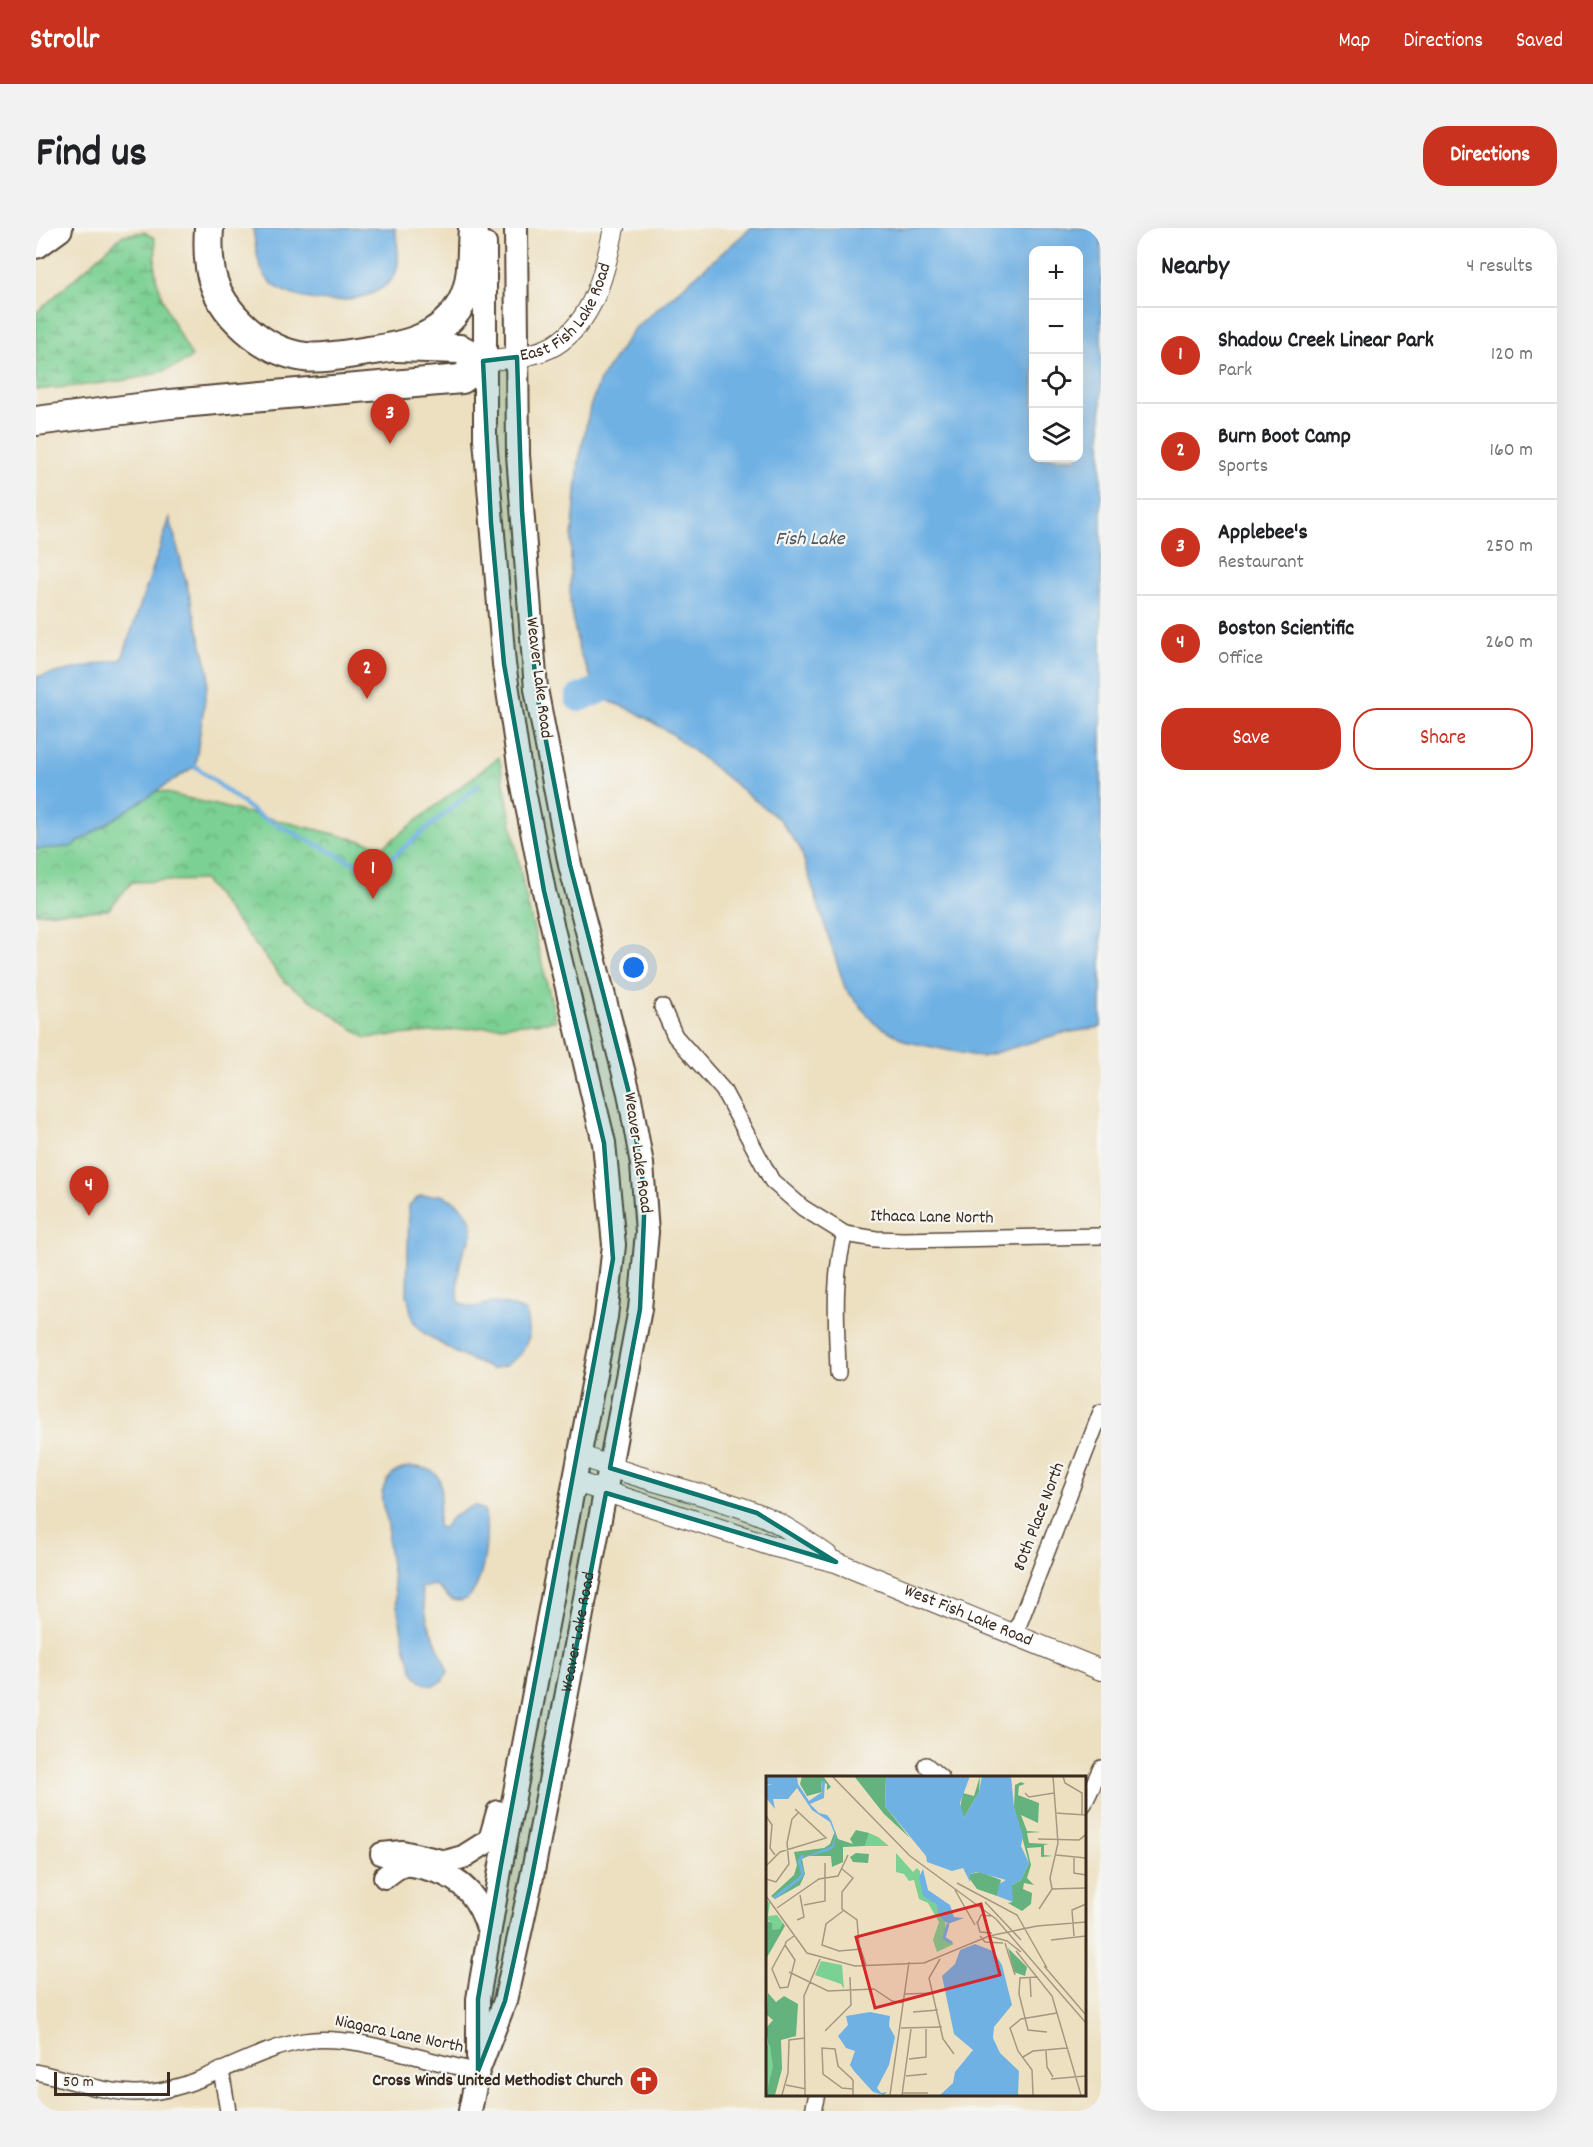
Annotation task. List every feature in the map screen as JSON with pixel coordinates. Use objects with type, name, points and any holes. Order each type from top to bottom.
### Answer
[{"type":"highway","points":[[36,244],[58,228]]},
{"type":"highway","points":[[36,422],[170,404],[462,379],[483,361],[460,349],[396,347],[286,361],[262,356],[232,335],[211,308],[197,271],[196,228]]},
{"type":"highway","points":[[209,228],[208,249],[212,275],[223,301],[258,339],[281,350],[305,357]]},
{"type":"highway","points":[[396,347],[426,337],[448,322],[461,303],[470,278],[473,228]]},
{"type":"main road","name":"Weaver Lake Road","points":[[478,2071],[478,1999],[523,1746],[610,1290],[614,1245],[611,1196],[599,1114],[551,924],[520,771],[504,664],[492,535],[483,361],[485,228]]},
{"type":"main road","name":"Weaver Lake Road","points":[[470,2111],[478,2071],[505,2001],[512,1967],[606,1493],[640,1309],[647,1249],[645,1195],[628,1093],[570,865],[543,732],[534,668],[522,511],[516,228]]},
{"type":"main road","points":[[382,1854],[402,1852],[445,1862],[478,1850],[494,1833],[502,1791],[523,1746]]},
{"type":"main road","points":[[384,1877],[403,1865],[417,1866],[453,1877],[473,1897],[481,1909],[489,1933]]},
{"type":"street","name":"East Fish Lake Road","points":[[483,361],[517,357],[554,346],[577,326],[599,288],[614,228]]},
{"type":"street","name":"Ithaca Lane North","points":[[662,1006],[675,1036],[723,1090],[772,1181],[803,1208],[844,1234],[903,1240],[1101,1236]]},
{"type":"street","points":[[838,1373],[836,1280],[844,1234]]},
{"type":"street","name":"80th Place North","points":[[1014,1637],[1101,1412]]},
{"type":"street","name":"West Fish Lake Road","points":[[578,1454],[610,1468],[757,1513],[796,1533],[836,1562]]},
{"type":"street","name":"West Fish Lake Road","points":[[573,1482],[772,1546],[836,1562],[1014,1637],[1101,1670]]},
{"type":"street","points":[[926,1765],[939,1776]]},
{"type":"street","points":[[1086,1800],[1101,1768]]},
{"type":"street","name":"Niagara Lane North","points":[[36,2072],[113,2091],[135,2093],[157,2091],[221,2070],[272,2049],[304,2041],[333,2039],[478,2071]]},
{"type":"street","points":[[221,2070],[228,2111]]},
{"type":"street","points":[[813,2111],[817,2096]]},
{"type":"highlighted area","points":[[517,357],[522,511],[536,689],[570,865],[629,1093],[645,1195],[640,1309],[610,1468],[757,1513],[836,1562],[606,1493],[530,1887],[505,2001],[478,2071],[478,1999],[613,1259],[604,1143],[544,891],[504,664],[491,523],[483,361]]},
{"type":"green space","points":[[144,232],[154,238],[155,270],[160,293],[192,357],[178,366],[139,378],[36,390],[36,313],[123,235]]},
{"type":"green space","points":[[499,757],[524,889],[556,1021],[366,1038],[285,982],[204,880],[132,882],[108,910],[36,913],[36,803],[109,779],[384,846]]},
{"type":"water","points":[[253,228],[395,228],[398,254],[396,273],[382,288],[367,295],[349,299],[330,301],[292,295],[277,287],[266,277],[260,267]]},
{"type":"water","name":"Fish Lake","points":[[751,228],[1101,228],[1101,1027],[1059,1034],[981,1057],[908,1042],[874,1023],[845,988],[800,848],[781,821],[672,734],[634,711],[609,701],[593,682],[579,651],[570,603],[571,548],[579,460],[590,407],[600,380],[633,330]]},
{"type":"water","points":[[170,518],[209,673],[195,766],[71,847],[36,849],[36,677],[122,659]]},
{"type":"water","points":[[441,1195],[460,1205],[471,1222],[471,1237],[459,1269],[459,1302],[470,1307],[491,1303],[501,1304],[526,1312],[529,1337],[520,1355],[505,1366],[491,1369],[456,1353],[425,1334],[413,1321],[407,1294],[409,1205],[420,1196]]},
{"type":"water","points":[[409,1467],[424,1468],[434,1472],[439,1478],[441,1496],[438,1527],[443,1528],[451,1518],[474,1505],[484,1510],[486,1519],[483,1566],[472,1593],[464,1600],[453,1600],[435,1585],[421,1588],[427,1620],[448,1672],[441,1682],[433,1686],[422,1682],[417,1677],[407,1651],[398,1613],[388,1527],[382,1502],[383,1488],[388,1479],[399,1470]]},
{"type":"waterway","points":[[579,698],[635,676]]},
{"type":"waterway","points":[[195,766],[258,815],[374,873],[479,785]]},
{"type":"place","name":"Applebee's","points":[[390,444]]},
{"type":"place","name":"Burn Boot Camp","points":[[367,699]]},
{"type":"place","name":"Shadow Creek Linear Park","points":[[373,899]]},
{"type":"place","name":"Boston Scientific","points":[[89,1216]]},
{"type":"place","name":"Cross Winds United Methodist Church","points":[[644,2081]]}]
